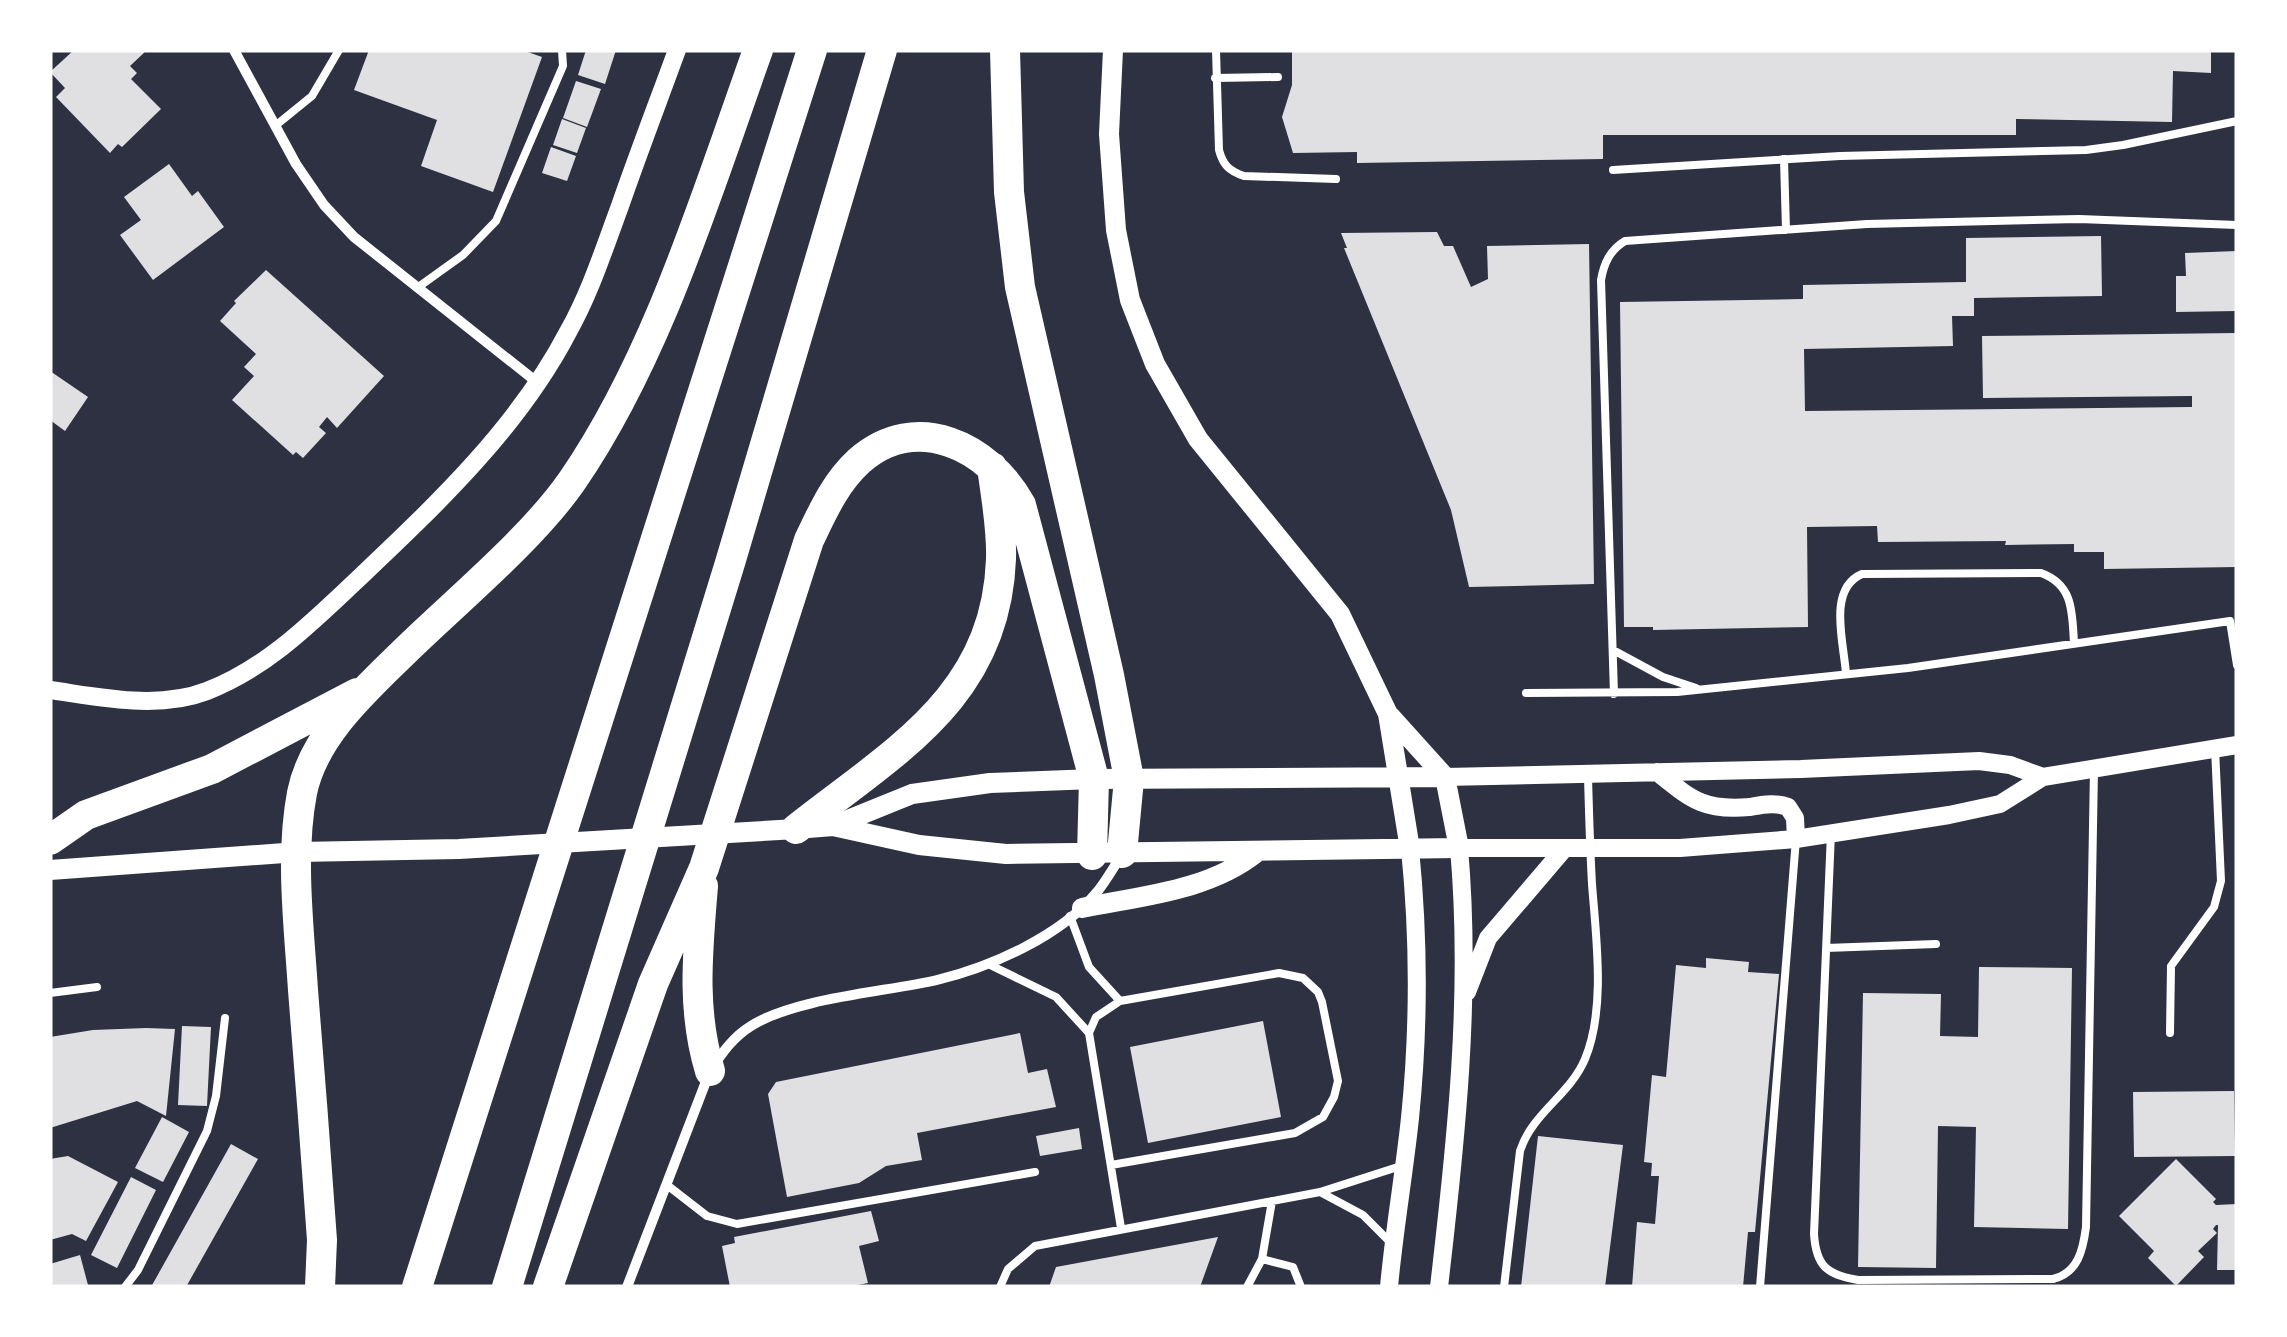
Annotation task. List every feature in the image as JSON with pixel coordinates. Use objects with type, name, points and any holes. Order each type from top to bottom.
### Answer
[{"type":"highway","points":[[320,1287],[322,1240],[300,943],[298,852],[302,792],[315,756],[366,689],[519,540],[570,483],[612,415],[655,328],[758,50]]},
{"type":"highway","points":[[417,1287],[812,50]]},
{"type":"highway","points":[[507,1287],[670,760],[882,50]]},
{"type":"highway","points":[[1005,50],[1008,172],[1020,287],[1129,779],[1107,854]]},
{"type":"highway","points":[[548,1287],[653,984],[704,868],[810,540],[830,495],[876,448],[896,440],[941,437],[968,448],[992,467],[1021,505],[1094,779],[1107,854]]},
{"type":"highway","points":[[796,829],[932,722],[978,656],[991,626],[1001,560],[992,467]]},
{"type":"highway","points":[[50,840],[86,815],[212,769],[366,689]]},
{"type":"highway","points":[[704,868],[696,994],[700,1039],[710,1070]]},
{"type":"main road","points":[[50,870],[298,852],[458,849],[833,826],[955,850],[1107,854],[1459,848],[1445,777],[1388,714],[1340,614],[1198,439],[1155,364],[1130,300],[1116,230],[1109,134],[1113,50]]},
{"type":"main road","points":[[1388,714],[1410,849]]},
{"type":"main road","points":[[833,826],[912,794],[990,783],[1445,777]]},
{"type":"main road","points":[[1076,912],[1196,884],[1224,874],[1256,852]]},
{"type":"street","points":[[234,50],[324,205],[354,237],[539,384]]},
{"type":"street","points":[[50,690],[128,700],[168,700],[205,692],[281,649],[411,529],[480,456],[539,384],[570,330],[596,271],[677,50]]},
{"type":"street","points":[[1439,1287],[1452,1174],[1462,1006],[1464,906],[1459,848],[1680,848],[1796,839],[1949,815],[2000,804],[2043,777],[2237,744]]},
{"type":"street","points":[[1445,777],[1979,761],[2043,777]]},
{"type":"street","points":[[1657,772],[1696,802],[1711,808],[1774,804],[1788,807],[1795,818],[1796,839]]},
{"type":"street","points":[[1389,1287],[1416,1011],[1416,912],[1410,849]]},
{"type":"street","points":[[1462,1006],[1488,938],[1564,850]]},
{"type":"street","points":[[628,1287],[710,1070],[729,1044],[752,1025],[811,1004],[940,979],[1020,950],[1076,912],[1098,891],[1107,854]]},
{"type":"lane","points":[[276,126],[312,96],[339,50]]},
{"type":"lane","points":[[417,288],[463,254],[496,221],[563,66],[562,50]]},
{"type":"lane","points":[[1216,50],[1222,163],[1244,176],[1336,180]]},
{"type":"lane","points":[[1216,78],[1278,77]]},
{"type":"lane","points":[[1613,170],[1784,159],[2086,150],[2237,122]]},
{"type":"lane","points":[[1784,159],[1786,230]]},
{"type":"lane","points":[[1614,694],[1601,280],[1607,258],[1625,241],[1867,224],[2078,219],[2237,225]]},
{"type":"lane","points":[[1846,674],[1841,598],[1850,579],[1862,574],[2042,573],[2054,578],[2070,598],[2074,643]]},
{"type":"lane","points":[[1526,693],[1700,690],[1846,674],[2234,620],[2237,666]]},
{"type":"lane","points":[[1612,650],[1663,677],[1700,690]]},
{"type":"lane","points":[[2170,1033],[2171,966],[2214,907],[2221,881],[2215,748]]},
{"type":"lane","points":[[1831,833],[1814,1234],[1820,1265],[1828,1273],[1858,1280],[2063,1277],[2073,1269],[2086,1228],[2094,769]]},
{"type":"lane","points":[[1504,1287],[1520,1151],[1526,1132],[1568,1088],[1594,1035],[1598,960],[1588,773]]},
{"type":"lane","points":[[1760,1287],[1796,839]]},
{"type":"lane","points":[[1076,912],[1076,939],[1089,966],[1120,1001]]},
{"type":"lane","points":[[1826,948],[1936,944]]},
{"type":"lane","points":[[988,964],[1056,997],[1089,1033],[1121,1228]]},
{"type":"lane","points":[[1089,1033],[1096,1017],[1120,1001],[1279,973],[1303,978],[1318,992],[1338,1081],[1323,1118],[1295,1133],[1111,1165]]},
{"type":"lane","points":[[50,992],[98,986]]},
{"type":"lane","points":[[126,1287],[207,1131],[216,1096],[225,1018]]},
{"type":"lane","points":[[1000,1287],[1008,1269],[1035,1246],[1320,1192],[1404,1164]]},
{"type":"lane","points":[[667,1185],[716,1221],[737,1224],[1036,1172]]},
{"type":"lane","points":[[1320,1192],[1363,1215],[1393,1245]]},
{"type":"lane","points":[[1247,1287],[1262,1259],[1272,1201]]},
{"type":"lane","points":[[1262,1259],[1293,1267],[1301,1287]]},
{"type":"building","points":[[74,50],[147,50],[130,66],[137,73],[131,79],[161,109],[122,147],[118,144],[110,153],[56,97],[65,88],[50,72]]},
{"type":"building","points":[[369,50],[522,50],[542,57],[493,192],[421,166],[437,120],[354,90]]},
{"type":"building","points":[[586,50],[616,50],[605,84],[578,75]]},
{"type":"building","points":[[1292,50],[2211,50],[2211,73],[2173,71],[2172,122],[2016,119],[2016,135],[1603,135],[1603,159],[1357,163],[1357,152],[1293,153],[1282,117],[1292,85]]},
{"type":"building","points":[[576,81],[601,89],[587,127],[563,118]]},
{"type":"building","points":[[562,119],[586,128],[577,153],[553,145]]},
{"type":"building","points":[[551,147],[576,156],[567,181],[542,173]]},
{"type":"building","points":[[169,164],[192,196],[198,191],[224,227],[153,280],[120,235],[141,220],[124,197]]},
{"type":"building","points":[[1437,232],[1444,246],[1453,246],[1471,287],[1488,279],[1487,246],[1589,244],[1594,584],[1469,587],[1451,510],[1341,233]]},
{"type":"building","points":[[2101,236],[2102,296],[1974,298],[1974,316],[1952,316],[1953,346],[1804,349],[1805,411],[2192,407],[2192,396],[1983,398],[1982,336],[2237,333],[2237,567],[2104,569],[2104,552],[2074,552],[2074,544],[1878,542],[1877,526],[1807,527],[1808,627],[1624,627],[1620,302],[1803,299],[1803,285],[1966,282],[1966,238]]},
{"type":"building","points":[[2237,251],[2237,311],[2176,312],[2176,276],[2186,276],[2185,253]]},
{"type":"building","points":[[266,270],[384,376],[337,428],[327,417],[319,427],[326,433],[303,458],[296,452],[293,455],[232,400],[254,376],[244,367],[256,354],[220,321]]},
{"type":"building","points":[[50,371],[88,397],[65,431],[50,420]]},
{"type":"building","points":[[1706,958],[1749,962],[1748,972],[1779,974],[1755,1232],[1748,1232],[1743,1287],[1632,1287],[1637,1222],[1655,1224],[1659,1176],[1651,1176],[1652,1163],[1644,1162],[1652,1075],[1666,1077],[1676,965],[1706,968]]},
{"type":"building","points":[[1979,967],[2072,968],[2068,1229],[1974,1227],[1976,1127],[1938,1126],[1936,1268],[1858,1267],[1863,993],[1941,994],[1940,1036],[1978,1037]]},
{"type":"building","points":[[1263,1021],[1281,1117],[1148,1143],[1130,1047]]},
{"type":"building","points":[[182,1026],[211,1027],[207,1106],[178,1105]]},
{"type":"building","points":[[175,1029],[166,1116],[137,1101],[50,1128],[50,1037]]},
{"type":"building","points":[[1020,1033],[1028,1073],[1047,1069],[1056,1107],[917,1133],[922,1160],[886,1166],[859,1183],[787,1197],[768,1094],[776,1082]]},
{"type":"building","points":[[2234,1091],[2235,1156],[2134,1157],[2133,1092]]},
{"type":"building","points":[[162,1117],[189,1132],[163,1182],[135,1168]]},
{"type":"building","points":[[1079,1128],[1082,1149],[1040,1156],[1036,1136]]},
{"type":"building","points":[[1538,1136],[1623,1145],[1605,1287],[1521,1287]]},
{"type":"building","points":[[231,1144],[258,1159],[186,1287],[151,1287]]},
{"type":"building","points":[[68,1156],[118,1182],[86,1241],[72,1234],[50,1240],[50,1159]]},
{"type":"building","points":[[2176,1159],[2216,1199],[2216,1205],[2237,1204],[2237,1270],[2217,1270],[2218,1225],[2216,1225],[2213,1229],[2217,1233],[2198,1251],[2204,1257],[2176,1286],[2148,1258],[2154,1251],[2119,1216]]},
{"type":"building","points":[[131,1177],[156,1190],[117,1268],[91,1255]]},
{"type":"building","points":[[871,1211],[879,1241],[859,1246],[868,1283],[847,1287],[730,1287],[722,1246],[735,1243],[734,1237]]},
{"type":"building","points":[[1218,1237],[1200,1287],[1049,1287],[1056,1267]]},
{"type":"building","points":[[80,1255],[88,1285],[50,1287],[50,1264]]}]
